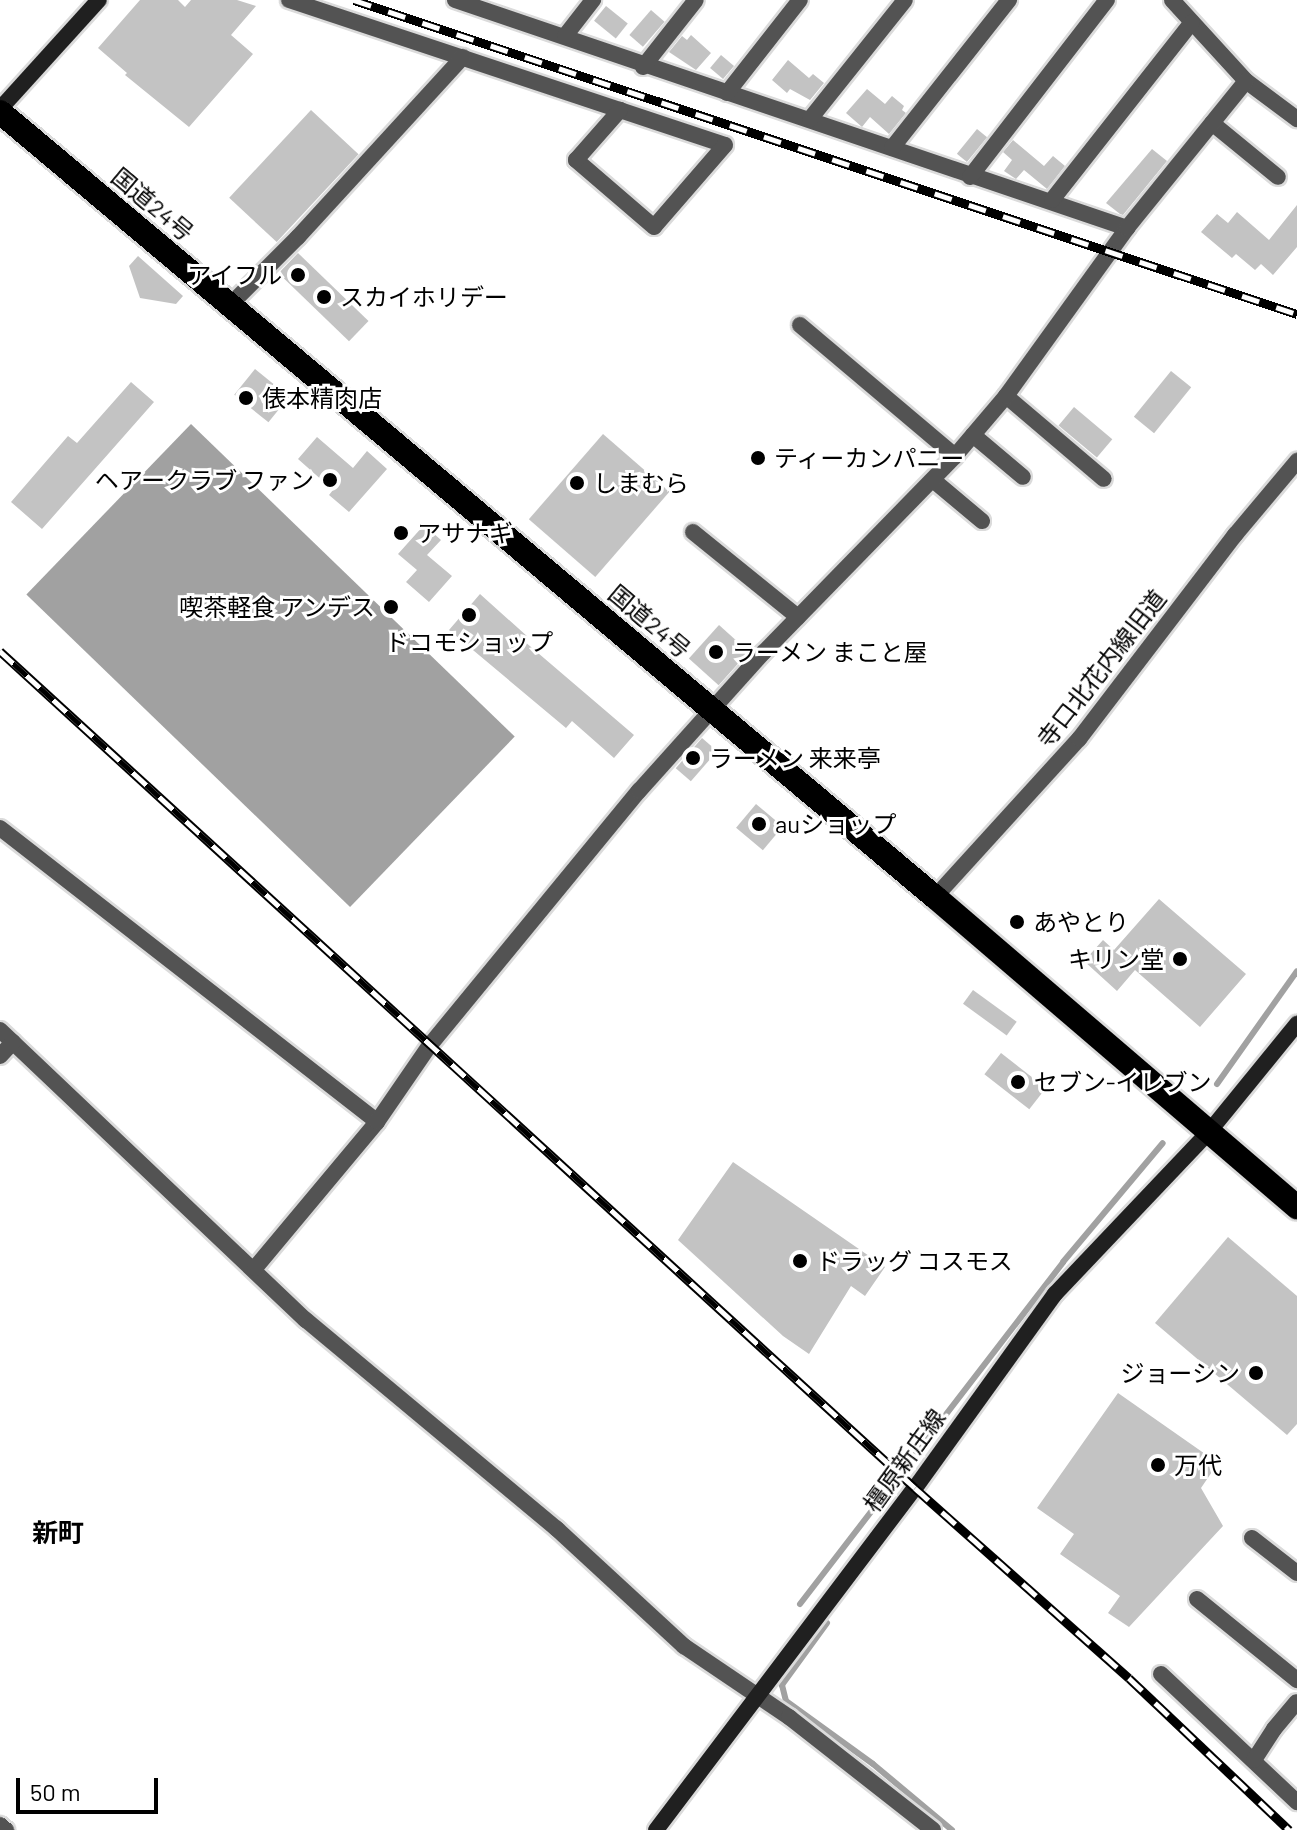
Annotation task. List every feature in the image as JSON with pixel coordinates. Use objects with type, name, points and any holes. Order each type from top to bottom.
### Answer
[{"type":"highway","name":"国道24号","points":[[0,111],[935,897],[1297,1207]]},
{"type":"main road","points":[[0,111],[99,0]]},
{"type":"main road","name":"橿原新庄線","points":[[656,1830],[915,1488],[1055,1294],[1208,1133],[1297,1024]]},
{"type":"street","points":[[289,0],[463,57],[725,145],[654,227],[576,160],[620,110]]},
{"type":"street","points":[[455,0],[565,36],[643,67],[810,119],[970,177],[1052,200],[1127,228]]},
{"type":"street","points":[[498,15],[509,0]]},
{"type":"street","points":[[565,36],[593,0]]},
{"type":"street","points":[[643,67],[696,0]]},
{"type":"street","points":[[727,93],[800,0]]},
{"type":"street","points":[[810,119],[905,0]]},
{"type":"street","points":[[892,148],[1009,0]]},
{"type":"street","points":[[970,177],[1107,0]]},
{"type":"street","points":[[1172,0],[1246,81],[1297,119]]},
{"type":"street","points":[[1052,200],[1192,22]]},
{"type":"street","points":[[230,305],[319,214],[463,57]]},
{"type":"street","points":[[255,1268],[377,1122],[430,1045],[712,710],[798,617],[933,480],[1006,396],[1127,228],[1246,81]]},
{"type":"street","points":[[1212,123],[1278,177]]},
{"type":"street","points":[[800,325],[955,456]]},
{"type":"street","points":[[1006,396],[1104,479]]},
{"type":"street","points":[[973,435],[1023,477]]},
{"type":"street","name":"寺口北花内線旧道","points":[[935,897],[1079,739],[1235,535],[1297,461]]},
{"type":"street","points":[[933,480],[982,521]]},
{"type":"street","points":[[693,532],[798,617]]},
{"type":"street","points":[[0,828],[377,1122]]},
{"type":"street","points":[[0,1056],[6,1036],[329,1340],[497,1477],[684,1646],[757,1696],[933,1830]]},
{"type":"street","points":[[1252,1538],[1297,1573]]},
{"type":"street","points":[[1197,1599],[1297,1680]]},
{"type":"street","points":[[1161,1674],[1297,1802]]},
{"type":"street","points":[[1254,1760],[1297,1702]]},
{"type":"street","points":[[0,1825],[6,1830]]},
{"type":"shaded area","points":[[191,424],[515,737],[350,907],[26,594]]},
{"type":"building","points":[[140,0],[178,0],[185,7],[191,0],[237,0],[256,6],[231,35],[253,54],[189,127],[125,75],[127,73],[98,48]]},
{"type":"building","points":[[606,6],[628,24],[616,38],[594,21]]},
{"type":"building","points":[[651,10],[665,22],[643,47],[629,35]]},
{"type":"building","points":[[691,35],[711,53],[696,70],[669,52],[682,36],[687,40]]},
{"type":"building","points":[[721,55],[734,66],[723,79],[710,68]]},
{"type":"building","points":[[788,60],[809,78],[813,74],[824,83],[810,100],[790,89],[787,93],[772,80]]},
{"type":"building","points":[[867,89],[885,104],[892,96],[904,106],[902,110],[906,113],[889,134],[870,117],[862,127],[846,113]]},
{"type":"building","points":[[311,110],[359,154],[277,242],[229,198]]},
{"type":"building","points":[[977,129],[987,137],[967,162],[957,154]]},
{"type":"building","points":[[1013,140],[1044,166],[1053,156],[1065,166],[1047,189],[1024,170],[1016,179],[1004,171],[1012,160],[1003,152]]},
{"type":"building","points":[[1152,149],[1167,161],[1123,215],[1120,214],[1106,203]]},
{"type":"building","points":[[1297,205],[1297,247],[1273,275],[1261,264],[1255,270],[1236,254],[1232,258],[1201,232],[1217,214],[1228,223],[1237,212],[1269,240]]},
{"type":"building","name":"スカイホリデー","points":[[298,253],[368,321],[349,341],[279,273]]},
{"type":"building","points":[[138,256],[183,296],[176,304],[140,298],[129,266]]},
{"type":"building","points":[[255,369],[289,397],[268,422],[234,395]]},
{"type":"building","points":[[1171,371],[1191,387],[1154,433],[1134,417]]},
{"type":"building","points":[[131,382],[154,402],[42,529],[11,502],[68,436],[77,443]]},
{"type":"building","points":[[1074,407],[1112,439],[1097,458],[1059,425]]},
{"type":"building","points":[[603,434],[669,492],[595,577],[529,519]]},
{"type":"building","points":[[317,437],[353,468],[367,451],[387,469],[349,512],[329,495],[333,490],[298,459]]},
{"type":"building","points":[[424,525],[441,540],[427,555],[452,576],[429,602],[406,582],[417,570],[398,554]]},
{"type":"building","points":[[480,594],[528,637],[524,641],[634,735],[614,758],[572,721],[566,728],[449,630]]},
{"type":"building","points":[[719,625],[749,652],[719,685],[689,658]]},
{"type":"building","points":[[702,738],[717,751],[691,781],[676,768]]},
{"type":"building","points":[[756,804],[783,826],[763,850],[736,828]]},
{"type":"building","name":"キリン堂","points":[[1159,899],[1246,974],[1200,1027],[1135,970],[1117,991],[1084,961],[1103,940],[1114,950]]},
{"type":"building","points":[[973,990],[1017,1022],[1007,1035],[963,1004]]},
{"type":"building","points":[[1001,1053],[1046,1088],[1029,1109],[984,1074]]},
{"type":"building","points":[[733,1162],[885,1267],[865,1296],[851,1286],[809,1354],[783,1336],[678,1240]]},
{"type":"building","name":"ジョーシン","points":[[1228,1237],[1297,1296],[1297,1424],[1287,1435],[1155,1323]]},
{"type":"building","points":[[1118,1393],[1218,1463],[1201,1488],[1223,1526],[1129,1627],[1108,1613],[1120,1596],[1060,1554],[1074,1534],[1037,1508]]},
{"type":"waterway","points":[[1217,1084],[1297,971]]},
{"type":"waterway","points":[[800,1604],[1063,1262],[1163,1143]]},
{"type":"waterway","points":[[827,1623],[782,1685],[786,1701],[873,1764],[952,1830]]},
{"type":"railway","points":[[354,0],[1297,314]]},
{"type":"railway","points":[[0,651],[915,1488],[1129,1678],[1289,1830]]},
{"type":"place","name":"アイフル","points":[[298,275]]},
{"type":"place","name":"スカイホリデー","points":[[324,297]]},
{"type":"place","name":"俵本精肉店","points":[[246,398]]},
{"type":"place","name":"ティーカンパニー","points":[[758,458]]},
{"type":"place","name":"ヘアークラブ ファン","points":[[330,480]]},
{"type":"place","name":"しまむら","points":[[577,483]]},
{"type":"place","name":"アサナギ","points":[[401,533]]},
{"type":"place","name":"喫茶軽食 アンデス","points":[[391,607]]},
{"type":"place","name":"ドコモショップ","points":[[469,615]]},
{"type":"place","name":"ラーメン まこと屋","points":[[716,652]]},
{"type":"place","name":"ラーメン 来来亭","points":[[693,758]]},
{"type":"place","name":"auショップ","points":[[759,824]]},
{"type":"place","name":"あやとり","points":[[1017,922]]},
{"type":"place","name":"キリン堂","points":[[1180,959]]},
{"type":"place","name":"セブン-イレブン","points":[[1018,1082]]},
{"type":"place","name":"ドラッグ コスモス","points":[[800,1261]]},
{"type":"place","name":"ジョーシン","points":[[1256,1373]]},
{"type":"place","name":"万代","points":[[1158,1465]]},
{"type":"district","name":"新町","points":[[58,1532]]}]
